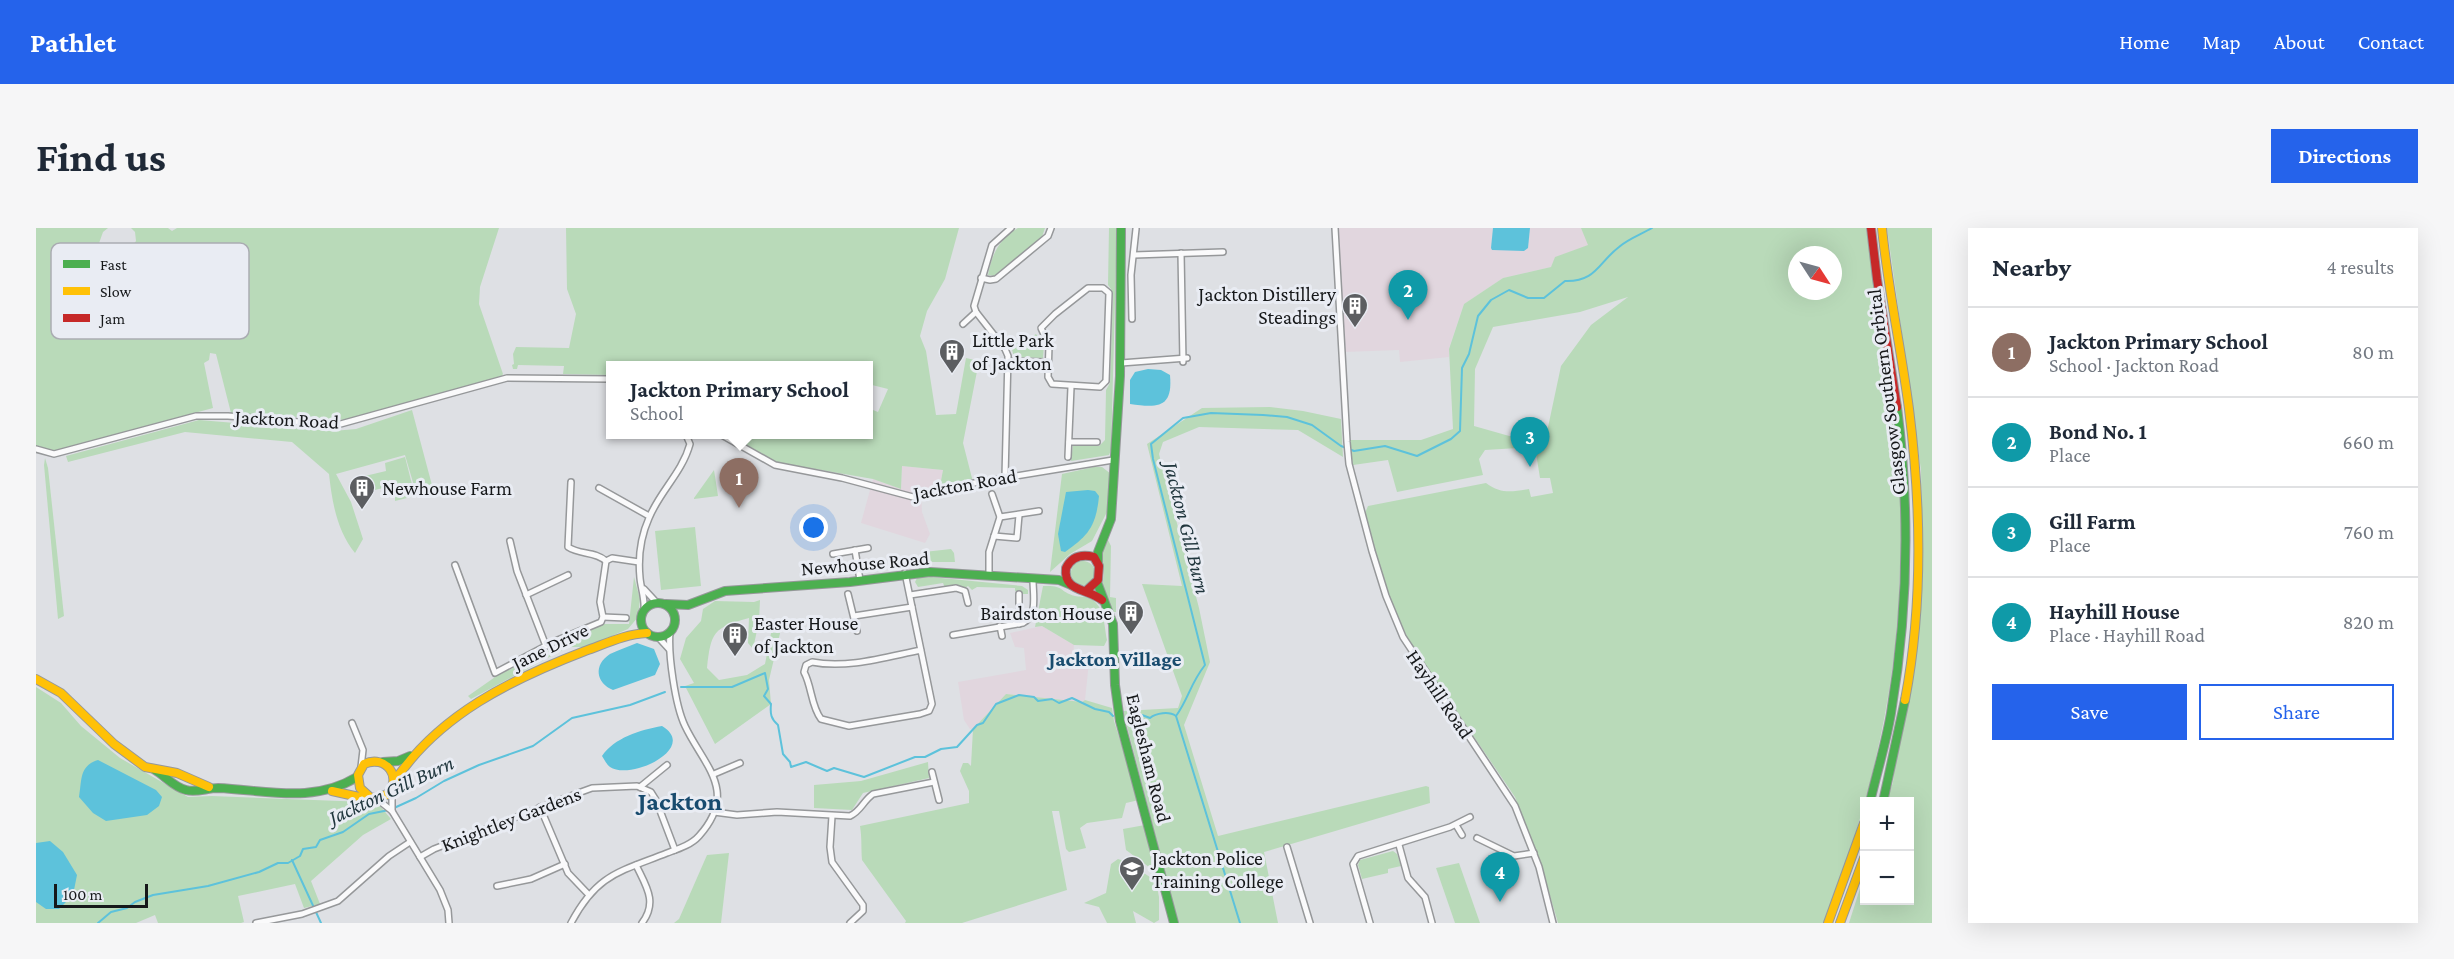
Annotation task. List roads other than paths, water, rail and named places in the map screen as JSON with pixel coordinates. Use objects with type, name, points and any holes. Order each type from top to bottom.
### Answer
[{"type":"main road","points":[[1087,590],[1097,582],[1101,573],[1098,552],[1112,519],[1113,460],[1120,363],[1122,228]]},
{"type":"main road","name":"Glasgow Southern Orbital","points":[[1871,228],[1900,433],[1904,594],[1890,715],[1871,797]]},
{"type":"main road","name":"Glasgow Southern Orbital","points":[[1882,228],[1912,434],[1917,561],[1917,596],[1912,656],[1902,718],[1883,797]]},
{"type":"main road","points":[[1103,539],[1083,554],[1072,558],[1066,569],[1071,585],[1087,590],[1103,601]]},
{"type":"main road","points":[[1083,554],[1094,557],[1098,562]]},
{"type":"main road","name":"Newhouse Road","points":[[1048,579],[1066,569]]},
{"type":"main road","name":"Newhouse Road","points":[[666,604],[688,605],[725,591],[860,580],[905,573],[930,572],[1033,580],[1048,579],[1071,585]]},
{"type":"main road","name":"Eaglesham Road","points":[[1097,582],[1113,624],[1115,685],[1120,721],[1174,923]]},
{"type":"main road","points":[[332,791],[374,798],[383,797],[393,785],[400,770],[451,719],[471,706],[549,666],[626,636],[647,633],[658,637],[670,632],[675,618],[674,613],[666,604],[650,604],[644,610],[641,626],[647,633]]},
{"type":"main road","name":"Newhouse Road","points":[[675,618],[688,605]]},
{"type":"main road","points":[[626,636],[641,620]]},
{"type":"main road","points":[[36,679],[61,693],[122,751],[145,767],[177,773],[210,788],[309,795],[332,791],[349,784],[357,777],[361,768],[371,761],[398,761],[414,754]]},
{"type":"main road","points":[[380,761],[392,770],[393,785]]},
{"type":"main road","points":[[357,777],[361,791],[374,798]]},
{"type":"main road","points":[[1828,923],[1860,834]]},
{"type":"main road","points":[[1840,923],[1860,869]]},
{"type":"street","points":[[1005,477],[1008,361],[1005,349],[976,312],[974,306],[992,245],[1011,228]]},
{"type":"street","points":[[981,278],[996,279],[1048,236],[1050,228]]},
{"type":"street","name":"Hayhill Road","points":[[1335,228],[1348,455],[1371,551],[1403,638],[1515,806],[1534,853],[1553,923]]},
{"type":"street","points":[[1132,318],[1131,275],[1136,229]]},
{"type":"street","points":[[1134,255],[1223,252]]},
{"type":"street","points":[[1120,363],[1184,360],[1181,253]]},
{"type":"street","points":[[1088,288],[1105,288],[1110,296],[1106,381],[1100,387],[1071,387],[1052,384],[1048,377],[1047,362],[1048,345],[1041,331],[1043,324],[1088,288]]},
{"type":"street","points":[[963,324],[976,312]]},
{"type":"street","points":[[1008,361],[1047,362]]},
{"type":"street","name":"Jackton Road","points":[[36,449],[54,454],[196,416],[228,416],[337,425],[507,378],[606,379]]},
{"type":"street","points":[[1068,457],[1071,387]]},
{"type":"street","points":[[644,610],[639,562],[642,538],[649,516],[685,461],[690,444],[688,439]]},
{"type":"street","name":"Jackton Road","points":[[727,439],[776,465],[842,478],[913,497],[956,486],[1113,460]]},
{"type":"street","points":[[1069,442],[1097,442]]},
{"type":"street","points":[[571,482],[568,547],[574,551],[600,556],[606,561],[612,558],[639,562]]},
{"type":"street","points":[[599,488],[649,516]]},
{"type":"street","points":[[988,576],[989,552],[1000,517],[992,494]]},
{"type":"street","points":[[1000,517],[1039,512]]},
{"type":"street","points":[[994,536],[1017,538],[1019,515]]},
{"type":"street","points":[[510,541],[517,571],[546,646]]},
{"type":"street","points":[[832,554],[868,548]]},
{"type":"street","points":[[855,550],[860,580]]},
{"type":"street","name":"Jane Drive","points":[[455,565],[495,673],[546,646],[601,622],[603,617],[600,602],[606,561]]},
{"type":"street","points":[[905,573],[910,595],[932,704],[929,711],[849,726],[821,719],[816,712],[811,685],[804,672],[806,665],[812,662],[822,664],[861,662],[921,650]]},
{"type":"street","points":[[526,594],[568,575]]},
{"type":"street","points":[[953,635],[1019,624],[1029,620],[1033,613],[1033,580]]},
{"type":"street","points":[[643,588],[657,603]]},
{"type":"street","points":[[910,595],[956,588],[965,591],[968,603]]},
{"type":"street","points":[[848,594],[857,631]]},
{"type":"street","points":[[1019,594],[1019,624]]},
{"type":"street","points":[[854,616],[912,607]]},
{"type":"street","name":"Jane Drive","points":[[603,617],[626,618]]},
{"type":"street","points":[[1000,626],[1002,636]]},
{"type":"street","points":[[571,923],[589,895],[611,875],[694,841],[706,828],[714,812],[717,795],[714,774],[685,725],[677,702],[669,649],[670,632]]},
{"type":"street","points":[[658,637],[669,649]]},
{"type":"street","points":[[352,723],[363,750],[361,768]]},
{"type":"street","points":[[363,750],[380,761]]},
{"type":"street","points":[[714,774],[740,763]]},
{"type":"street","points":[[668,765],[640,787],[651,792],[656,800],[675,850]]},
{"type":"street","points":[[932,772],[939,800]]},
{"type":"street","points":[[714,812],[737,815],[777,812],[850,816],[857,813],[866,799],[873,794],[934,782]]},
{"type":"street","points":[[392,811],[393,785]]},
{"type":"street","name":"Knightley Gardens","points":[[420,858],[434,849],[592,788],[640,787]]},
{"type":"street","points":[[374,798],[392,811],[440,890],[448,910],[449,923]]},
{"type":"street","points":[[540,807],[565,864],[574,880],[589,895]]},
{"type":"street","points":[[832,816],[830,847],[832,862],[863,905],[863,911],[850,923]]},
{"type":"street","points":[[1370,923],[1353,864],[1358,856],[1399,845],[1456,825],[1470,817]]},
{"type":"street","points":[[1456,825],[1462,835]]},
{"type":"street","points":[[1477,838],[1514,856],[1534,853]]},
{"type":"street","points":[[256,923],[302,914],[338,901],[388,856],[410,842]]},
{"type":"street","points":[[1399,845],[1408,878],[1425,897],[1432,923]]},
{"type":"street","points":[[1287,847],[1310,923]]},
{"type":"street","points":[[497,886],[531,879],[565,864]]},
{"type":"street","points":[[636,865],[651,895],[652,904],[642,923]]},
{"type":"water","points":[[1493,228],[1530,228],[1528,248],[1524,251],[1492,250]]},
{"type":"water","points":[[1148,369],[1161,370],[1170,375],[1169,394],[1166,400],[1148,406],[1130,404],[1130,380],[1135,372]]},
{"type":"water","points":[[1095,491],[1099,496],[1096,515],[1090,529],[1065,552],[1061,551],[1058,534],[1066,492]]},
{"type":"water","points":[[637,643],[654,649],[660,664],[655,675],[613,690],[607,687],[599,674],[601,663],[610,654]]},
{"type":"water","points":[[662,726],[671,735],[672,744],[658,760],[632,770],[620,770],[610,767],[602,756],[613,744],[628,736]]},
{"type":"water","points":[[98,760],[156,790],[162,797],[159,806],[147,815],[106,821],[93,813],[79,797],[84,770]]},
{"type":"water","points":[[50,841],[63,852],[77,875],[73,895],[59,909],[46,909],[36,902],[36,843]]},
{"type":"waterway","name":"Jackton Gill Burn","points":[[1176,716],[1205,665],[1151,444],[1183,418],[1211,413],[1263,415],[1287,417],[1312,425],[1341,446],[1354,451],[1385,446],[1417,456],[1451,439],[1460,431],[1462,368],[1469,354],[1478,316],[1491,300],[1509,290],[1528,298],[1544,298],[1565,281],[1590,275],[1623,244],[1652,228]]},
{"type":"waterway","name":"Jackton Gill Burn","points":[[681,687],[732,687],[765,673],[768,689],[764,696],[771,704],[772,716],[778,725],[783,754],[791,767],[806,762],[827,771],[834,768],[864,777],[915,757],[925,757],[941,749],[957,747],[977,725],[983,723],[996,704],[1019,695],[1034,697],[1038,701],[1052,699],[1059,703],[1072,698],[1095,709],[1109,712],[1113,716]]},
{"type":"waterway","name":"Jackton Gill Burn","points":[[394,808],[479,765],[533,746],[572,718],[630,705],[665,692]]},
{"type":"waterway","name":"Jackton Gill Burn","points":[[1125,718],[1142,715],[1150,718],[1163,713],[1176,716]]},
{"type":"waterway","points":[[1176,716],[1240,923]]},
{"type":"waterway","name":"Jackton Gill Burn","points":[[98,923],[111,912],[127,908],[153,895],[208,886],[259,872],[278,863],[288,863],[300,856],[303,849],[316,847],[320,840],[343,832],[369,814],[389,810]]},
{"type":"waterway","points":[[292,860],[321,923]]},
{"type":"place","name":"Bond No. 1","points":[[1408,320]]},
{"type":"place","name":"Jackton Distillery Steadings","points":[[1355,329]]},
{"type":"place","name":"Little Park of Jackton","points":[[952,375]]},
{"type":"place","name":"Gill Farm","points":[[1530,467]]},
{"type":"place","name":"Jackton Primary School","points":[[739,508]]},
{"type":"place","name":"Newhouse Farm","points":[[362,511]]},
{"type":"place","name":"Bairdston House","points":[[1131,636]]},
{"type":"place","name":"Easter House of Jackton","points":[[735,658]]},
{"type":"place","name":"Jackton Police Training College","points":[[1132,892]]},
{"type":"place","name":"Hayhill House","points":[[1500,902]]},
{"type":"district","name":"Jackton Village","points":[[1115,659]]},
{"type":"district","name":"Jackton","points":[[680,801]]}]
